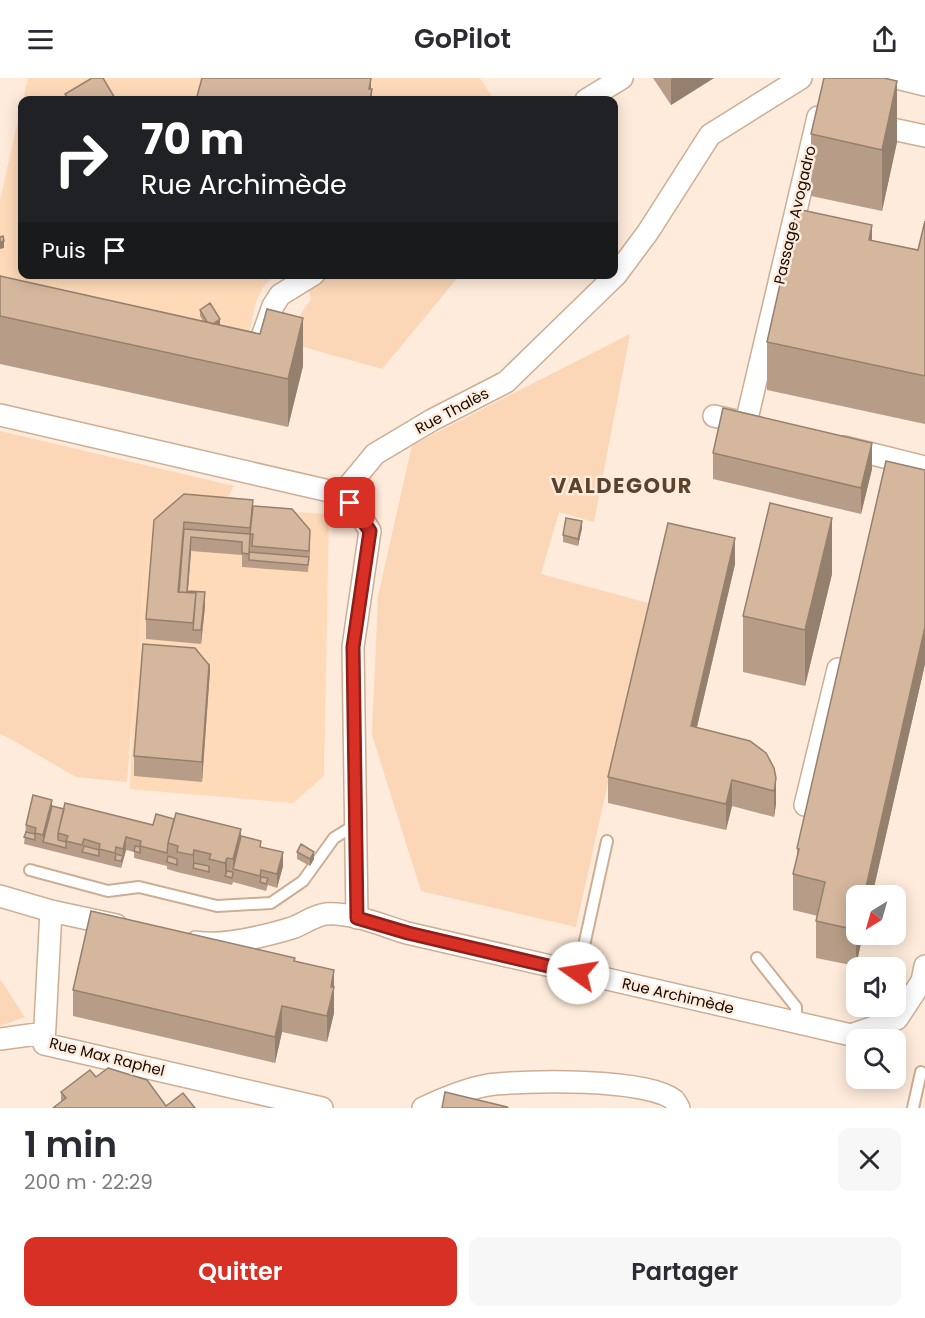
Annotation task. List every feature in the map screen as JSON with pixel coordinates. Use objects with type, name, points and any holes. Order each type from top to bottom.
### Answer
[{"type":"street","points":[[592,96],[621,78]]},
{"type":"street","name":"Rue Thalès","points":[[618,272],[648,232],[710,135],[801,78]]},
{"type":"street","points":[[897,78],[925,85]]},
{"type":"street","name":"Passage Avogadro","points":[[746,423],[819,113],[925,136]]},
{"type":"street","points":[[250,353],[258,347],[273,306],[280,295],[306,279]]},
{"type":"street","name":"Rue Thalès","points":[[342,494],[375,454],[432,420],[506,382],[612,279]]},
{"type":"street","points":[[0,415],[342,494],[358,512],[370,531],[353,647],[357,918],[325,914],[293,927],[248,939],[205,943],[172,936]]},
{"type":"street","points":[[714,416],[767,429]]},
{"type":"street","points":[[822,442],[925,467]]},
{"type":"street","points":[[882,481],[887,458]]},
{"type":"street","points":[[805,805],[842,655]]},
{"type":"street","points":[[0,896],[51,911],[139,930]]},
{"type":"street","name":"Rue Max Raphel","points":[[51,911],[44,1044],[322,1108]]},
{"type":"street","name":"Rue Archimède","points":[[357,918],[408,933],[851,1035],[897,1019],[922,981],[925,966]]},
{"type":"street","points":[[0,1039],[44,1033]]},
{"type":"street","points":[[423,1108],[448,1096],[488,1085],[531,1083],[615,1084],[655,1091],[674,1100],[679,1108]]},
{"type":"lane","points":[[30,870],[108,891],[139,887],[217,906],[271,903],[303,881],[334,838],[356,824]]},
{"type":"lane","points":[[578,973],[607,841]]},
{"type":"lane","points":[[757,958],[796,1007],[796,1023]]},
{"type":"lane","points":[[912,1108],[921,1072]]},
{"type":"shaded area","points":[[28,78],[480,78],[491,96],[24,96]]},
{"type":"shaded area","points":[[18,121],[18,279],[271,279],[263,287],[256,302],[248,337],[0,302],[0,200]]},
{"type":"shaded area","points":[[323,279],[457,279],[382,369],[282,341],[311,299],[308,288]]},
{"type":"shaded area","points":[[630,334],[594,522],[559,512],[541,574],[648,603],[576,927],[421,891],[372,735],[378,596],[412,445]]},
{"type":"shaded area","points":[[0,431],[234,486],[223,506],[178,507],[146,541],[127,782],[76,777],[0,734]]},
{"type":"shaded area","points":[[139,504],[329,514],[324,776],[293,803],[130,789]]},
{"type":"shaded area","points":[[0,979],[25,1017],[0,1026]]},
{"type":"building","points":[[92,78],[103,78],[114,96],[66,96],[65,94]]},
{"type":"building","points":[[202,78],[371,78],[369,89],[372,89],[371,96],[197,96]]},
{"type":"building","points":[[824,78],[884,78],[897,81],[882,150],[811,134]]},
{"type":"building","points":[[797,209],[872,225],[869,240],[918,250],[925,221],[925,376],[767,342]]},
{"type":"building","points":[[0,276],[260,334],[267,309],[303,318],[288,379],[0,316]]},
{"type":"building","points":[[210,303],[220,319],[213,324],[207,322],[200,310]]},
{"type":"building","points":[[723,408],[872,443],[861,488],[713,453]]},
{"type":"building","points":[[886,461],[925,470],[925,627],[866,885],[846,885],[846,928],[816,921],[825,882],[793,874],[799,849],[797,848]]},
{"type":"building","points":[[184,494],[253,500],[250,528],[184,522],[178,592],[196,593],[193,623],[146,619],[154,520]]},
{"type":"building","points":[[770,503],[832,518],[805,630],[743,616]]},
{"type":"building","points":[[253,506],[292,509],[310,530],[309,551],[252,546],[253,534],[250,534]]},
{"type":"building","points":[[566,518],[582,521],[578,539],[563,535]]},
{"type":"building","points":[[668,523],[735,538],[691,726],[750,741],[766,753],[774,768],[776,778],[774,791],[732,780],[726,804],[608,777]]},
{"type":"building","points":[[184,529],[250,534],[249,554],[242,553],[242,542],[191,537],[187,591],[205,592],[201,630],[193,630],[196,593],[179,592]]},
{"type":"building","points":[[249,552],[309,557],[308,565],[249,560]]},
{"type":"building","points":[[143,644],[195,648],[209,665],[202,762],[134,756]]},
{"type":"building","points":[[33,795],[52,800],[43,835],[35,833],[36,828],[26,825]]},
{"type":"building","points":[[65,803],[153,825],[156,814],[174,819],[167,853],[140,846],[141,841],[126,837],[123,849],[116,847],[115,853],[99,849],[100,844],[84,839],[82,845],[66,841],[68,836],[58,833]]},
{"type":"building","points":[[52,806],[64,809],[58,840],[66,842],[66,848],[43,842]]},
{"type":"building","points":[[176,813],[241,829],[233,859],[227,858],[225,863],[209,859],[211,854],[194,850],[193,855],[177,852],[178,846],[168,843]]},
{"type":"building","points":[[26,832],[35,834],[35,840],[24,837]]},
{"type":"building","points":[[241,836],[261,841],[260,847],[283,852],[277,874],[261,870],[260,876],[233,869]]},
{"type":"building","points":[[301,844],[314,852],[310,859],[297,852]]},
{"type":"building","points":[[84,846],[99,850],[99,856],[82,852]]},
{"type":"building","points":[[135,846],[140,847],[140,853],[134,851]]},
{"type":"building","points":[[116,854],[123,856],[121,861],[115,860]]},
{"type":"building","points":[[168,856],[177,859],[177,865],[167,862]]},
{"type":"building","points":[[194,863],[209,866],[209,872],[193,868]]},
{"type":"building","points":[[227,871],[233,872],[232,878],[225,876]]},
{"type":"building","points":[[261,877],[268,878],[266,884],[260,882]]},
{"type":"building","points":[[91,911],[295,958],[294,961],[334,970],[331,987],[334,987],[327,1016],[282,1006],[275,1037],[73,990]]},
{"type":"building","points":[[108,1068],[147,1080],[166,1106],[183,1093],[195,1108],[53,1108],[66,1098],[61,1092],[90,1070],[96,1077]]},
{"type":"building","points":[[445,1092],[507,1107],[508,1108],[442,1108]]},
{"type":"district","name":"VALDEGOUR","points":[[622,486]]},
{"type":"route","points":[[350,503],[370,531],[353,647],[357,918],[408,933],[578,973]]}]
